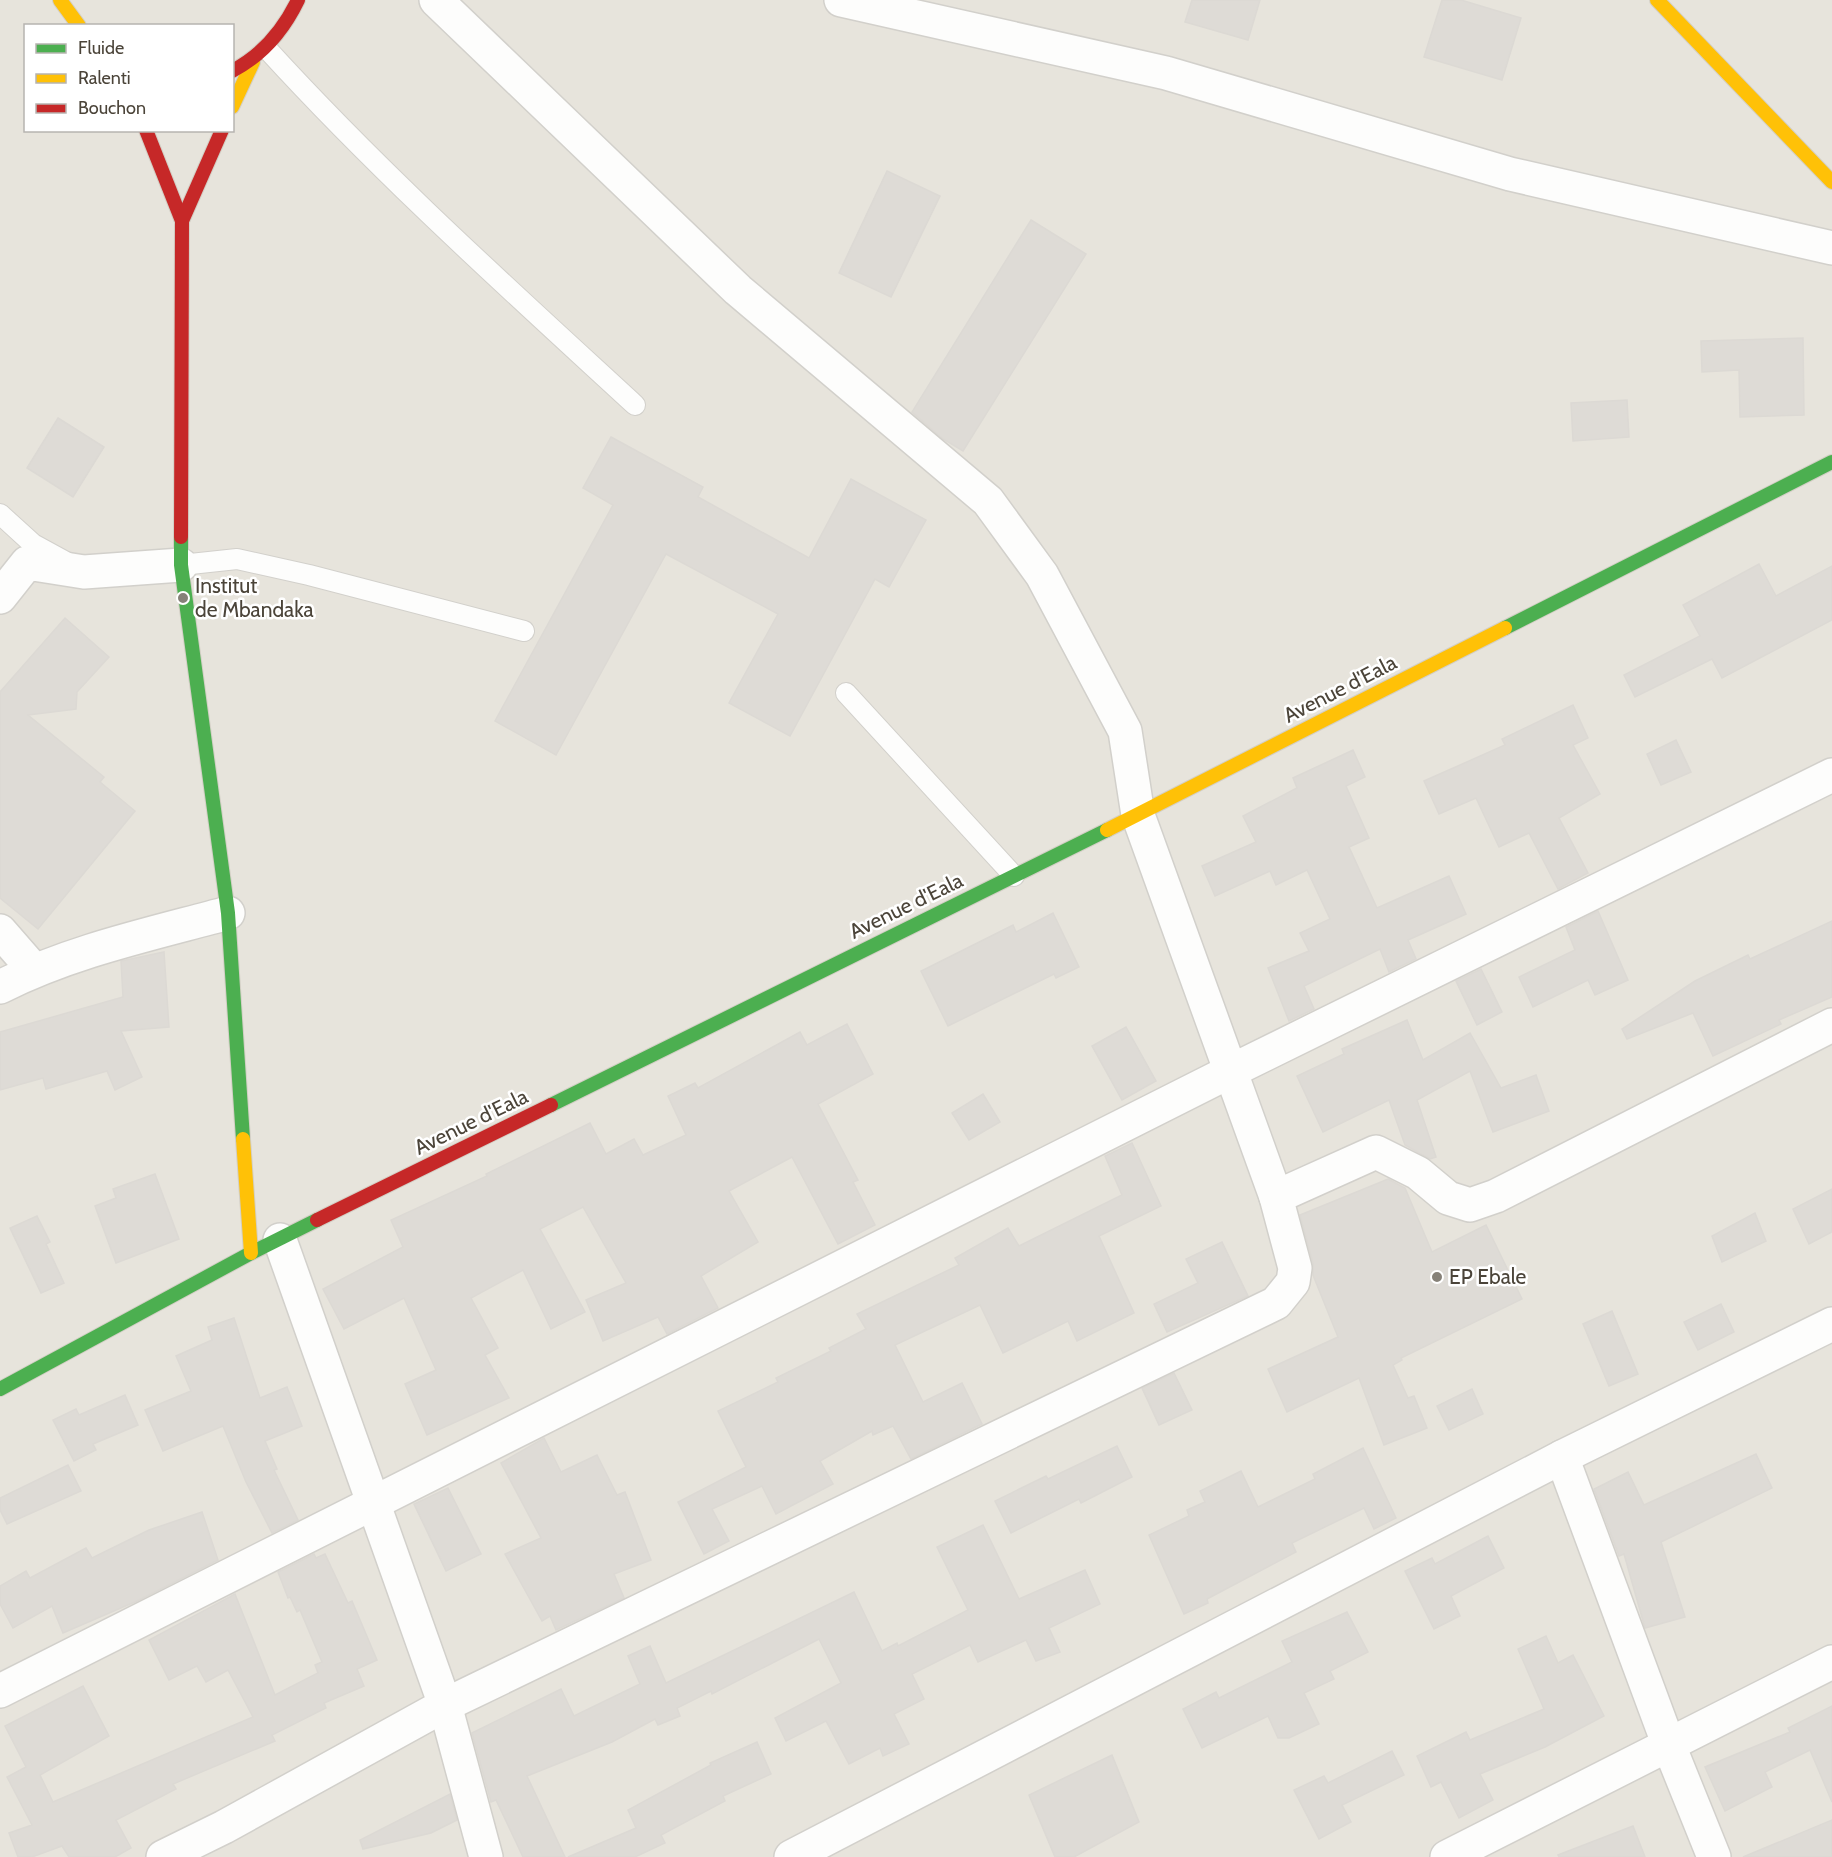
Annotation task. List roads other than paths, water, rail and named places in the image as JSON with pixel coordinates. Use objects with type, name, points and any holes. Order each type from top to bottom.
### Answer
[{"type":"street","points":[[60,0],[78,24]]},
{"type":"street","points":[[234,103],[260,55],[292,13],[298,0]]},
{"type":"street","points":[[163,1857],[224,1827],[445,1705],[1276,1303],[1293,1282],[1294,1268],[1276,1197],[1138,815],[1125,731],[1042,575],[988,501],[738,290],[436,0]]},
{"type":"street","points":[[841,0],[1166,73],[1510,174],[1832,248]]},
{"type":"street","points":[[1657,0],[1832,182]]},
{"type":"street","points":[[234,70],[260,55]]},
{"type":"street","points":[[147,132],[182,220],[181,564],[228,913],[265,1246],[372,1503],[445,1705],[486,1857]]},
{"type":"street","points":[[182,220],[221,132]]},
{"type":"street","name":"Avenue d'Eala","points":[[0,1389],[265,1246],[1138,815],[1832,462]]},
{"type":"street","points":[[0,597],[27,563],[84,572],[181,564]]},
{"type":"street","points":[[0,1691],[1231,1071],[1832,775]]},
{"type":"street","points":[[0,987],[34,970],[228,913]]},
{"type":"street","points":[[0,931],[34,970]]},
{"type":"street","points":[[1276,1197],[1376,1152],[1419,1173],[1448,1198],[1470,1205],[1496,1196],[1832,1025]]},
{"type":"street","points":[[791,1857],[1562,1457],[1832,1324]]},
{"type":"street","points":[[1562,1457],[1668,1743],[1714,1857]]},
{"type":"street","points":[[1447,1857],[1668,1743],[1832,1662]]},
{"type":"lane","points":[[260,55],[635,405]]},
{"type":"lane","points":[[0,514],[33,544],[84,572]]},
{"type":"lane","points":[[181,564],[237,559],[309,575],[524,631]]},
{"type":"lane","points":[[846,693],[1014,876]]},
{"type":"place","name":"Institut de Mbandaka","points":[[183,598]]},
{"type":"place","name":"EP Ebale","points":[[1437,1277]]}]
